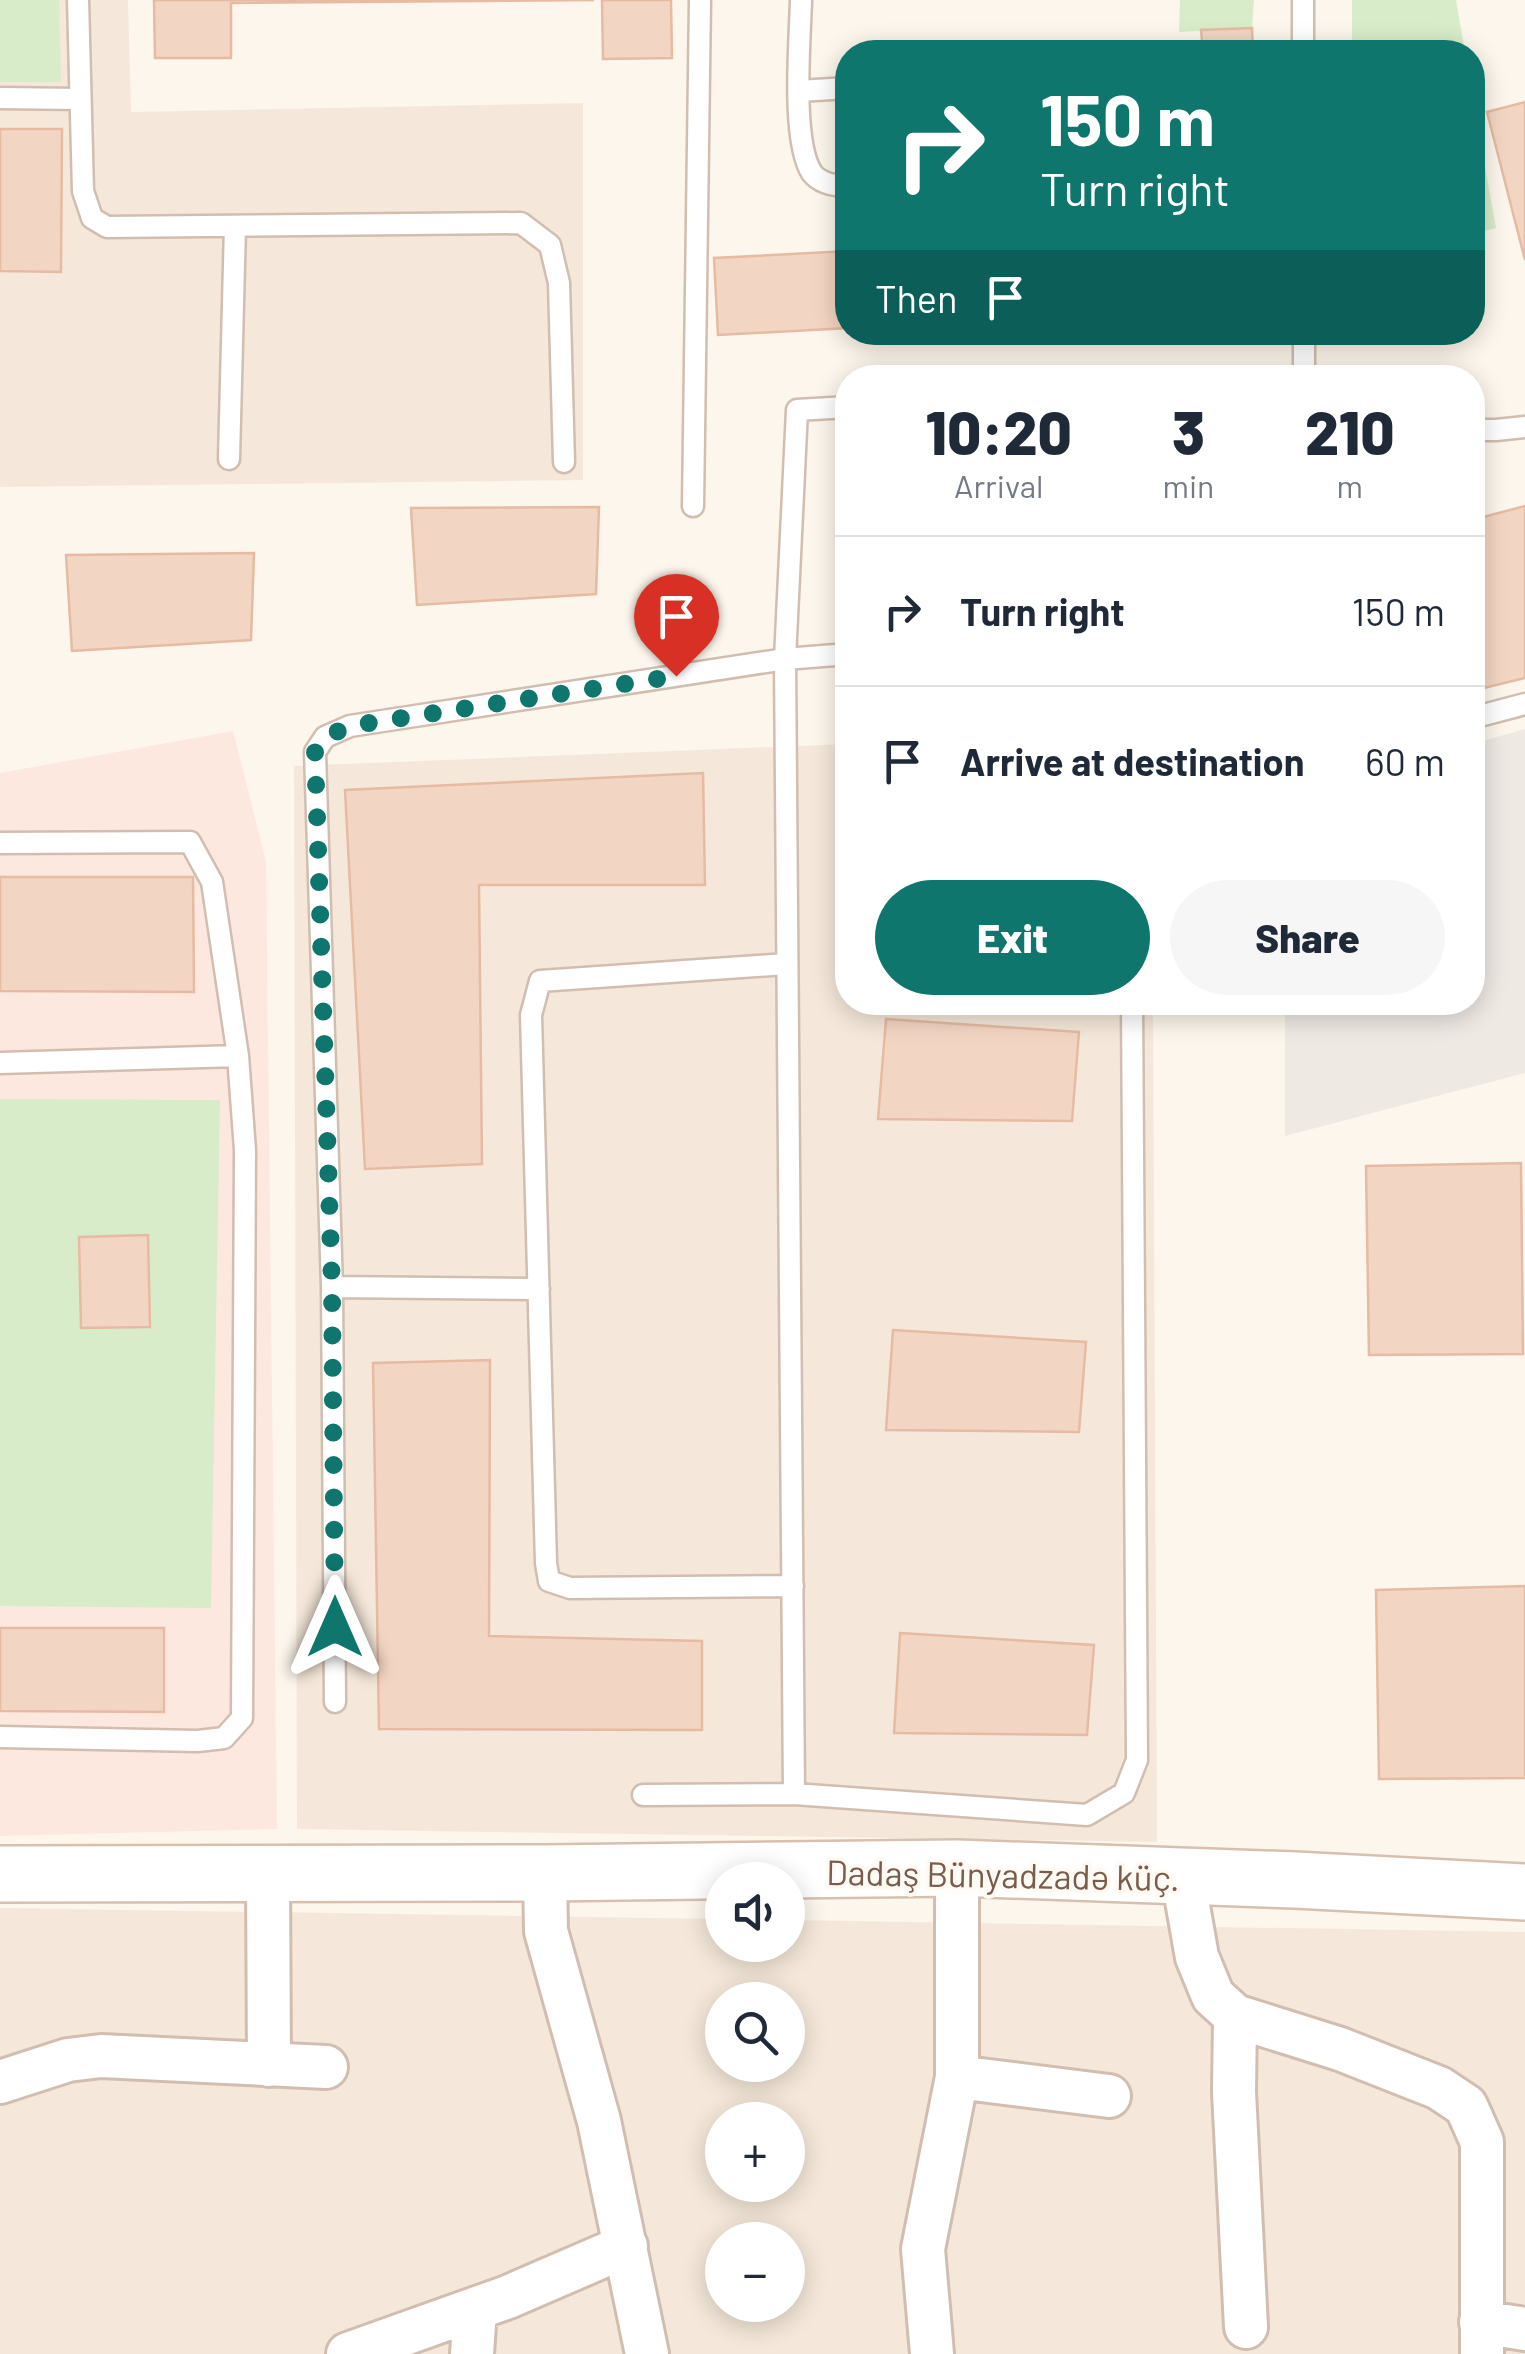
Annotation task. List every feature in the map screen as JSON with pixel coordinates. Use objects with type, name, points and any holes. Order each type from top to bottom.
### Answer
[{"type":"street","name":"Dadaş Bünyadzadə küç.","points":[[0,1874],[957,1868],[1525,1892]]},
{"type":"street","points":[[932,2354],[923,2249],[957,2077],[957,1868]]},
{"type":"street","points":[[545,1873],[546,1931],[599,2121],[647,2354]]},
{"type":"street","points":[[268,1874],[269,2064]]},
{"type":"street","points":[[1183,1878],[1197,1958],[1213,1996],[1235,2016],[1340,2049],[1439,2088],[1466,2106],[1482,2142],[1482,2338],[1525,2329]]},
{"type":"street","points":[[1235,2016],[1234,2092],[1246,2328]]},
{"type":"street","points":[[0,2082],[68,2060],[102,2056],[326,2068]]},
{"type":"street","points":[[957,2077],[1109,2096]]},
{"type":"street","points":[[348,2354],[476,2309],[626,2246]]},
{"type":"street","points":[[472,2354],[476,2309]]},
{"type":"lane","points":[[78,0],[83,191],[92,218],[107,226],[521,223],[550,245],[558,283],[564,462]]},
{"type":"lane","points":[[693,506],[700,0]]},
{"type":"lane","points":[[801,0],[802,147],[813,175],[835,186]]},
{"type":"lane","points":[[1303,0],[1304,40]]},
{"type":"lane","points":[[799,91],[835,89]]},
{"type":"lane","points":[[0,98],[79,99]]},
{"type":"lane","points":[[228,458],[235,226]]},
{"type":"lane","points":[[794,1794],[786,659],[797,410],[835,408]]},
{"type":"lane","points":[[1485,429],[1525,427]]},
{"type":"lane","points":[[336,1702],[332,1287],[315,752],[325,737],[350,726],[786,659],[835,655]]},
{"type":"lane","points":[[1485,715],[1525,704]]},
{"type":"lane","points":[[0,842],[190,842],[212,882],[238,1056],[245,1150],[242,1718],[224,1738],[198,1740],[0,1736]]},
{"type":"lane","points":[[786,964],[540,981],[531,1016],[549,1581],[570,1588],[793,1586]]},
{"type":"lane","points":[[643,1795],[794,1794],[1087,1815],[1124,1793],[1137,1760],[1132,1015]]},
{"type":"lane","points":[[0,1062],[238,1056]]},
{"type":"lane","points":[[332,1287],[539,1289]]},
{"type":"shaded area","points":[[0,0],[128,0],[131,112],[583,103],[583,480],[0,487]]},
{"type":"shaded area","points":[[1525,729],[1525,1073],[1285,1136],[1285,1015],[1485,1015],[1485,740]]},
{"type":"shaded area","points":[[233,731],[266,861],[277,1829],[0,1836],[0,773]]},
{"type":"shaded area","points":[[835,744],[835,1015],[1153,1015],[1157,1842],[297,1829],[294,766]]},
{"type":"shaded area","points":[[0,1908],[705,1919],[705,1962],[805,1962],[805,1920],[1525,1932],[1525,2354],[0,2354]]},
{"type":"green space","points":[[0,0],[59,0],[61,82],[0,82]]},
{"type":"green space","points":[[1180,0],[1254,0],[1252,28],[1179,32]]},
{"type":"green space","points":[[1352,0],[1456,0],[1463,40],[1352,40]]},
{"type":"green space","points":[[1485,167],[1496,228],[1485,231]]},
{"type":"green space","points":[[0,1099],[220,1100],[211,1608],[0,1606]]},
{"type":"building","points":[[154,0],[594,0],[231,3],[231,58],[155,58]]},
{"type":"building","points":[[602,0],[671,0],[672,58],[603,59]]},
{"type":"building","points":[[1252,28],[1252,40],[1202,40],[1201,30]]},
{"type":"building","points":[[1525,102],[1525,260],[1487,112]]},
{"type":"building","points":[[0,129],[62,129],[61,272],[0,271]]},
{"type":"building","points":[[835,252],[835,329],[718,335],[714,258]]},
{"type":"building","points":[[1525,506],[1525,678],[1485,688],[1485,517]]},
{"type":"building","points":[[599,507],[596,594],[417,605],[411,508]]},
{"type":"building","points":[[254,553],[251,640],[72,651],[66,555]]},
{"type":"building","points":[[703,773],[705,885],[479,885],[482,1164],[365,1169],[345,790]]},
{"type":"building","points":[[0,877],[193,877],[194,992],[0,991]]},
{"type":"building","points":[[886,1019],[1079,1032],[1072,1121],[878,1119]]},
{"type":"building","points":[[1521,1163],[1523,1354],[1369,1355],[1366,1166]]},
{"type":"building","points":[[148,1235],[150,1327],[81,1328],[79,1237]]},
{"type":"building","points":[[893,1330],[1086,1342],[1079,1432],[886,1430]]},
{"type":"building","points":[[490,1360],[489,1636],[702,1641],[702,1730],[379,1729],[373,1363]]},
{"type":"building","points":[[1525,1586],[1525,1778],[1379,1779],[1376,1590]]},
{"type":"building","points":[[0,1628],[164,1628],[164,1712],[0,1711]]},
{"type":"building","points":[[900,1633],[1094,1645],[1087,1735],[894,1733]]},
{"type":"route","points":[[335,1627],[332,1287],[315,752],[325,737],[350,726],[676,676]]}]
